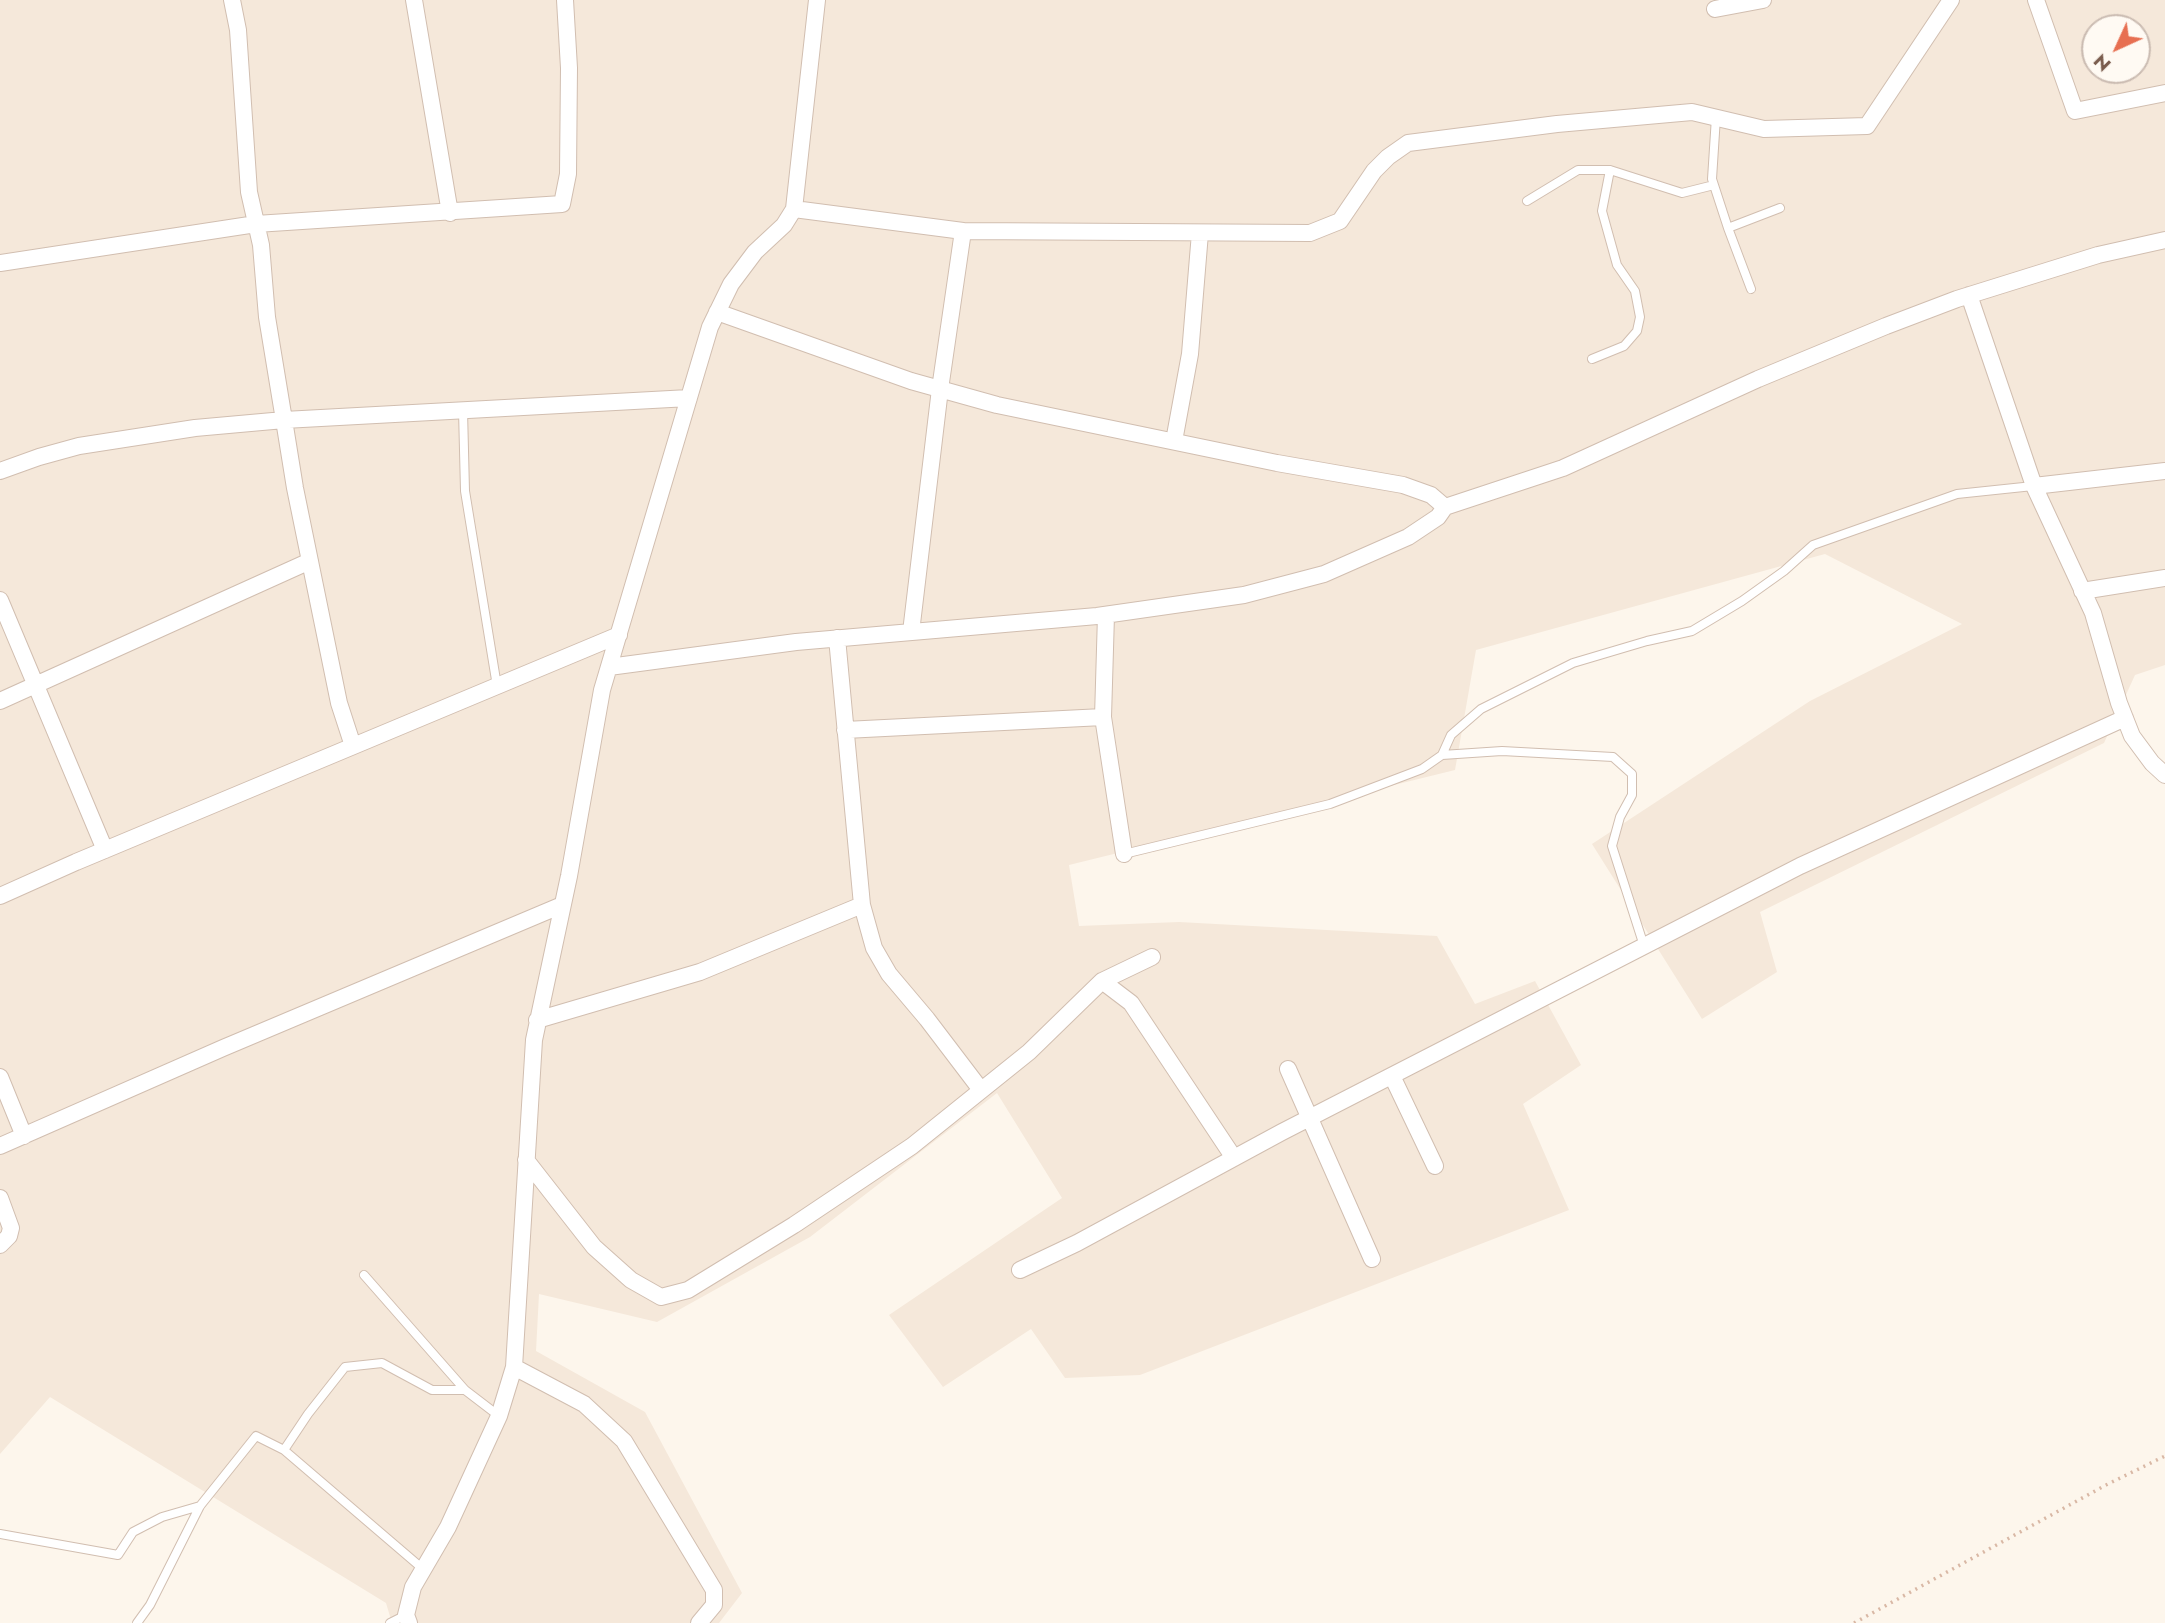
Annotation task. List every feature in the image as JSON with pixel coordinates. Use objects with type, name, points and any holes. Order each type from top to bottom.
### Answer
[{"type":"street","points":[[232,0],[238,30],[248,192],[261,245],[267,317],[310,561],[339,703],[353,746]]},
{"type":"street","points":[[414,0],[450,213]]},
{"type":"street","points":[[0,263],[257,224],[562,204],[568,174],[569,68],[565,0]]},
{"type":"street","points":[[407,1619],[412,1587],[448,1527],[499,1416],[514,1367],[534,1040],[602,690],[710,327],[731,284],[755,252],[784,225],[794,209],[817,0]]},
{"type":"street","points":[[1715,9],[1763,0]]},
{"type":"street","points":[[794,209],[963,231],[1310,233],[1340,221],[1381,164],[1408,144],[1557,124],[1692,112],[1764,129],[1867,126],[1951,0]]},
{"type":"street","points":[[2036,0],[2075,111],[2165,93]]},
{"type":"street","points":[[911,632],[940,389],[963,231]]},
{"type":"street","points":[[1174,441],[1190,354],[1200,233]]},
{"type":"street","points":[[609,667],[837,638],[1106,615],[1244,595],[1324,574],[1408,537],[1438,517],[1445,507],[1563,468],[1771,373],[1886,326],[1969,295],[2098,255],[2165,240]]},
{"type":"street","points":[[1969,295],[2034,486],[2093,613],[2132,736],[2152,763],[2165,775]]},
{"type":"street","points":[[717,312],[911,381],[997,405],[1278,463],[1403,485],[1431,495],[1445,507]]},
{"type":"street","points":[[0,471],[79,446],[195,428],[284,420],[689,398]]},
{"type":"street","points":[[2034,486],[2165,471]]},
{"type":"street","points":[[0,701],[310,561]]},
{"type":"street","points":[[2082,591],[2165,578]]},
{"type":"street","points":[[0,600],[105,850]]},
{"type":"street","points":[[1106,615],[1103,717],[1124,854]]},
{"type":"street","points":[[0,896],[619,635]]},
{"type":"street","points":[[837,638],[862,905],[874,948],[889,974],[981,1090]]},
{"type":"street","points":[[845,730],[1103,717]]},
{"type":"street","points":[[1020,1270],[1077,1243],[1234,1158],[1800,866],[2125,718]]},
{"type":"street","points":[[0,1146],[562,905]]},
{"type":"street","points":[[537,1020],[700,972],[862,905]]},
{"type":"street","points":[[526,1160],[594,1247],[631,1280],[662,1297],[688,1290],[794,1225],[912,1146],[1029,1052],[1102,981],[1152,957]]},
{"type":"street","points":[[1102,981],[1131,1003],[1234,1158]]},
{"type":"street","points":[[1288,1069],[1371,1259]]},
{"type":"street","points":[[1392,1076],[1435,1166]]},
{"type":"street","points":[[0,1077],[24,1136]]},
{"type":"street","points":[[0,1198],[11,1228],[9,1236],[0,1245]]},
{"type":"street","points":[[514,1367],[584,1404],[624,1441],[714,1590],[713,1605],[699,1623]]},
{"type":"lane","points":[[1716,117],[1712,179],[1751,289]]},
{"type":"lane","points":[[1527,201],[1578,170],[1610,170],[1682,192],[1714,184]]},
{"type":"lane","points":[[1592,359],[1623,345],[1637,331],[1640,317],[1635,292],[1617,265],[1602,211],[1610,170]]},
{"type":"lane","points":[[1728,228],[1780,208]]},
{"type":"lane","points":[[463,410],[465,491],[497,686]]},
{"type":"lane","points":[[1124,854],[1330,803],[1422,769],[1442,755],[1451,735],[1480,709],[1573,663],[1647,640],[1692,631],[1742,601],[1784,571],[1813,545],[1957,495],[2034,486]]},
{"type":"lane","points":[[1442,755],[1502,751],[1614,757],[1632,774],[1632,795],[1620,817],[1612,846],[1644,947]]},
{"type":"lane","points":[[363,1275],[465,1390],[499,1416]]},
{"type":"lane","points":[[284,1450],[345,1367],[382,1363],[432,1390],[465,1390]]},
{"type":"lane","points":[[137,1623],[150,1605],[200,1506],[256,1436],[284,1450],[423,1569]]},
{"type":"lane","points":[[0,1534],[118,1555],[133,1532],[162,1517],[200,1506]]},
{"type":"lane","points":[[390,1623],[407,1619]]},
{"type":"path","points":[[1854,1623],[2106,1485],[2165,1456]]},
{"type":"shaded area","points":[[0,0],[2165,0],[2165,665],[2135,675],[2104,743],[1760,912],[1777,972],[1702,1019],[1592,844],[1810,701],[1962,624],[1825,554],[1476,650],[1455,770],[1069,865],[1079,926],[1179,922],[1437,936],[1475,1004],[1535,981],[1581,1065],[1523,1104],[1569,1210],[1140,1375],[1065,1378],[1031,1329],[943,1387],[889,1315],[1062,1198],[997,1093],[810,1237],[657,1322],[539,1294],[536,1351],[645,1412],[742,1593],[719,1623],[392,1623],[386,1603],[50,1397],[0,1454]]}]
